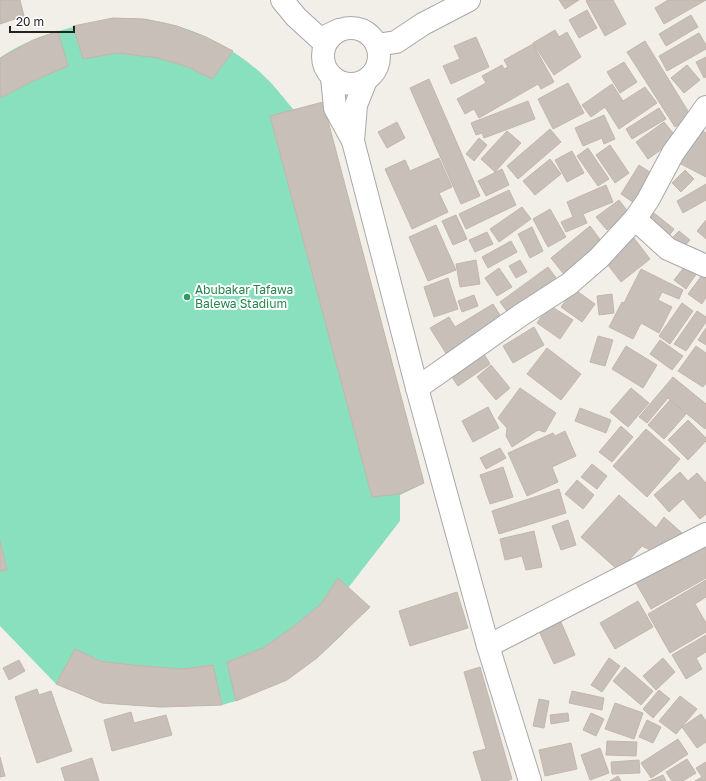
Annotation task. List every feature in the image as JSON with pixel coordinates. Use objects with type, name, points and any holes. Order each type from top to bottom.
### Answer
[{"type":"street","points":[[282,0],[296,17],[320,39],[348,29],[382,37],[423,24]]},
{"type":"street","points":[[377,45],[396,42],[423,24],[469,0]]},
{"type":"street","points":[[296,17],[310,48],[324,48]]},
{"type":"street","points":[[353,141],[356,105],[366,80],[373,73],[378,64],[379,55],[377,45],[369,35],[348,29],[332,35],[327,41],[322,56],[327,71],[332,77],[340,82],[348,84],[366,80]]},
{"type":"street","points":[[332,77],[335,108],[353,141],[417,388],[488,646],[530,781]]},
{"type":"street","points":[[417,388],[521,315],[569,284],[599,258],[635,219],[648,200],[673,153],[706,107]]},
{"type":"street","points":[[635,219],[668,248],[706,266]]},
{"type":"street","points":[[488,646],[706,534]]},
{"type":"green space","name":"Abubakar Tafawa Balewa Stadium","points":[[113,18],[139,19],[160,22],[193,31],[209,38],[239,56],[265,77],[294,110],[323,102],[424,483],[400,495],[400,521],[348,588],[344,633],[317,658],[236,701],[222,705],[161,707],[102,703],[56,684],[0,626],[0,58],[26,43],[54,32]]},
{"type":"building","points":[[0,0],[20,0],[24,16],[0,24]]},
{"type":"building","points":[[559,0],[579,0],[565,9]]},
{"type":"building","points":[[613,0],[626,24],[605,36],[586,1]]},
{"type":"building","points":[[668,0],[706,0],[664,24],[655,8]]},
{"type":"building","points":[[587,10],[597,28],[579,38],[569,20]]},
{"type":"building","points":[[691,15],[698,27],[666,46],[659,34]]},
{"type":"building","points":[[113,18],[144,19],[177,26],[206,37],[233,51],[212,79],[188,67],[158,58],[117,53],[83,59],[73,26]]},
{"type":"building","points":[[555,30],[559,37],[567,32],[581,57],[554,75],[533,43]]},
{"type":"building","points":[[58,31],[68,66],[31,82],[0,98],[0,58],[33,40]]},
{"type":"building","points":[[699,33],[706,45],[706,49],[667,71],[659,56]]},
{"type":"building","points":[[476,37],[489,67],[451,84],[443,66],[460,59],[454,46]]},
{"type":"building","points":[[645,41],[691,116],[675,127],[627,52]]},
{"type":"building","points":[[533,44],[554,82],[541,89],[538,84],[479,118],[474,109],[465,114],[457,99],[486,83],[482,76],[502,65],[504,69],[508,67],[504,60]]},
{"type":"building","points":[[706,57],[706,77],[704,78],[696,62]]},
{"type":"building","points":[[624,62],[637,82],[620,93],[607,72]]},
{"type":"building","points":[[687,65],[700,80],[684,93],[671,78]]},
{"type":"building","points":[[429,79],[480,196],[461,204],[410,88]]},
{"type":"building","points":[[568,83],[584,113],[553,129],[538,99]]},
{"type":"building","points":[[612,84],[623,101],[645,87],[657,103],[619,129],[605,107],[591,117],[582,105]]},
{"type":"building","points":[[528,101],[535,119],[484,138],[482,133],[476,135],[471,123]]},
{"type":"building","points":[[323,102],[424,483],[400,494],[372,497],[270,116]]},
{"type":"building","points":[[659,108],[666,119],[632,139],[626,129]]},
{"type":"building","points":[[604,115],[615,139],[604,144],[602,138],[583,146],[575,128]]},
{"type":"building","points":[[397,122],[405,138],[387,148],[378,132]]},
{"type":"building","points":[[664,122],[677,138],[648,159],[636,142]]},
{"type":"building","points":[[696,127],[706,133],[706,177],[677,162]]},
{"type":"building","points":[[550,129],[561,142],[518,179],[507,166]]},
{"type":"building","points":[[507,131],[521,143],[495,172],[481,159]]},
{"type":"building","points":[[479,138],[487,145],[474,161],[466,154]]},
{"type":"building","points":[[610,145],[629,173],[615,183],[596,155]]},
{"type":"building","points":[[588,148],[609,179],[598,186],[577,156]]},
{"type":"building","points":[[572,151],[584,173],[567,182],[555,160]]},
{"type":"building","points":[[439,158],[452,187],[439,193],[448,212],[412,229],[385,169],[405,160],[410,171]]},
{"type":"building","points":[[550,159],[561,174],[535,195],[523,181]]},
{"type":"building","points":[[639,165],[656,176],[637,205],[621,194]]},
{"type":"building","points":[[502,169],[509,185],[486,196],[478,181]]},
{"type":"building","points":[[685,170],[694,179],[681,192],[672,183]]},
{"type":"building","points":[[706,184],[706,200],[683,213],[677,201]]},
{"type":"building","points":[[606,185],[613,202],[583,214],[587,223],[566,232],[561,222],[573,217],[567,202]]},
{"type":"building","points":[[509,190],[516,205],[466,229],[459,214]]},
{"type":"building","points":[[619,200],[629,213],[607,230],[596,217]]},
{"type":"building","points":[[522,207],[531,219],[499,242],[490,229]]},
{"type":"building","points":[[550,209],[566,237],[548,247],[533,219]]},
{"type":"building","points":[[654,213],[674,229],[665,241],[645,224]]},
{"type":"building","points":[[456,215],[467,239],[453,245],[442,221]]},
{"type":"building","points":[[706,220],[706,239],[697,231]]},
{"type":"building","points":[[436,225],[456,270],[428,281],[409,237]]},
{"type":"building","points":[[590,226],[605,246],[566,277],[551,258]]},
{"type":"building","points":[[532,227],[543,251],[530,258],[518,234]]},
{"type":"building","points":[[679,231],[690,240],[681,250],[670,240]]},
{"type":"building","points":[[487,232],[493,244],[475,252],[469,240]]},
{"type":"building","points":[[634,238],[650,259],[621,282],[605,261]]},
{"type":"building","points":[[511,241],[517,252],[488,268],[482,257]]},
{"type":"building","points":[[476,260],[480,284],[460,287],[456,264]]},
{"type":"building","points":[[520,260],[527,272],[516,278],[509,266]]},
{"type":"building","points":[[690,260],[701,267],[686,289],[674,280]]},
{"type":"building","points":[[548,267],[560,283],[512,318],[500,302]]},
{"type":"building","points":[[499,268],[512,287],[497,296],[485,278]]},
{"type":"building","points":[[641,269],[683,290],[679,299],[662,292],[658,300],[672,307],[659,333],[641,323],[633,339],[609,327],[622,302],[624,303]]},
{"type":"building","points":[[706,270],[706,297],[702,304],[688,294]]},
{"type":"building","points":[[448,278],[458,309],[434,317],[424,287]]},
{"type":"building","points":[[574,289],[595,304],[582,322],[561,307]]},
{"type":"building","points":[[612,294],[614,313],[599,315],[597,296]]},
{"type":"building","points":[[474,295],[478,306],[462,312],[458,301]]},
{"type":"building","points":[[682,303],[693,311],[670,344],[659,336]]},
{"type":"building","points":[[493,304],[503,320],[447,355],[430,328],[449,317],[455,327]]},
{"type":"building","points":[[549,305],[573,320],[560,339],[537,323]]},
{"type":"building","points":[[697,311],[706,317],[706,322],[686,351],[674,344]]},
{"type":"building","points":[[534,327],[544,345],[513,363],[503,346]]},
{"type":"building","points":[[706,328],[706,345],[698,340]]},
{"type":"building","points":[[598,336],[613,340],[605,366],[590,362]]},
{"type":"building","points":[[660,340],[683,356],[672,370],[650,354]]},
{"type":"building","points":[[626,346],[657,365],[643,388],[612,369]]},
{"type":"building","points":[[696,346],[706,353],[706,383],[703,387],[678,371]]},
{"type":"building","points":[[547,348],[581,374],[561,400],[527,374]]},
{"type":"building","points":[[482,351],[490,364],[458,386],[449,373]]},
{"type":"building","points":[[491,365],[510,388],[496,400],[477,377]]},
{"type":"building","points":[[673,377],[706,404],[705,429],[668,398],[647,423],[639,417]]},
{"type":"building","points":[[520,388],[556,413],[545,432],[538,430],[512,447],[506,436],[507,428],[498,418]]},
{"type":"building","points":[[631,388],[649,403],[628,427],[610,412]]},
{"type":"building","points":[[670,400],[686,414],[664,439],[648,425]]},
{"type":"building","points":[[488,407],[499,428],[473,442],[462,421]]},
{"type":"building","points":[[580,408],[611,420],[606,433],[575,421]]},
{"type":"building","points":[[688,420],[706,438],[706,441],[688,460],[668,440]]},
{"type":"building","points":[[621,426],[633,437],[612,462],[599,452]]},
{"type":"building","points":[[646,429],[680,459],[647,497],[613,466]]},
{"type":"building","points":[[565,431],[576,456],[552,467],[558,482],[527,496],[508,453],[553,433],[555,436]]},
{"type":"building","points":[[500,448],[506,458],[486,469],[480,458]]},
{"type":"building","points":[[592,464],[607,476],[597,489],[581,477]]},
{"type":"building","points":[[503,467],[513,497],[490,504],[480,475]]},
{"type":"building","points":[[680,472],[688,481],[697,473],[706,483],[706,514],[700,519],[683,499],[669,512],[654,495]]},
{"type":"building","points":[[577,480],[594,495],[583,509],[565,494]]},
{"type":"building","points":[[559,489],[566,513],[499,534],[492,511]]},
{"type":"building","points":[[619,495],[656,528],[664,517],[682,533],[654,552],[642,546],[619,571],[581,537]]},
{"type":"building","points":[[568,520],[576,545],[561,550],[552,526]]},
{"type":"building","points":[[534,531],[542,567],[526,570],[522,556],[505,560],[500,539]]},
{"type":"building","points":[[0,541],[7,570],[0,571]]},
{"type":"building","points":[[706,543],[706,578],[651,609],[636,583]]},
{"type":"building","points":[[338,578],[370,607],[317,658],[287,680],[236,701],[227,662],[263,648],[289,630],[321,604]]},
{"type":"building","points":[[706,580],[706,597],[695,604],[706,623],[706,632],[670,653],[648,614]]},
{"type":"building","points":[[457,592],[468,628],[410,646],[399,611]]},
{"type":"building","points":[[638,601],[653,627],[615,649],[600,623]]},
{"type":"building","points":[[561,622],[575,655],[554,664],[539,631]]},
{"type":"building","points":[[706,635],[706,652],[696,658],[702,669],[686,679],[672,655]]},
{"type":"building","points":[[75,649],[100,661],[140,666],[183,669],[213,665],[222,705],[161,707],[102,703],[56,684]]},
{"type":"building","points":[[609,658],[620,666],[602,692],[591,685]]},
{"type":"building","points":[[663,658],[675,672],[656,690],[643,676]]},
{"type":"building","points":[[19,660],[25,671],[9,680],[3,668]]},
{"type":"building","points":[[480,667],[512,779],[507,781],[482,781],[473,752],[486,749],[464,672]]},
{"type":"building","points":[[625,667],[653,691],[641,705],[613,681]]},
{"type":"building","points":[[37,689],[39,695],[51,691],[72,751],[37,763],[15,697]]},
{"type":"building","points":[[659,690],[670,699],[653,718],[643,709]]},
{"type":"building","points":[[572,691],[604,698],[602,710],[569,703]]},
{"type":"building","points":[[680,696],[697,709],[676,734],[659,721]]},
{"type":"building","points":[[539,699],[549,701],[544,728],[533,726]]},
{"type":"building","points":[[615,703],[643,713],[634,739],[605,729]]},
{"type":"building","points":[[131,712],[134,723],[166,715],[172,735],[112,751],[104,720]]},
{"type":"building","points":[[568,713],[569,721],[551,724],[550,715]]},
{"type":"building","points":[[591,713],[604,719],[596,736],[583,730]]},
{"type":"building","points":[[701,714],[706,721],[706,742],[697,748],[682,727]]},
{"type":"building","points":[[647,720],[661,727],[653,743],[639,737]]},
{"type":"building","points":[[678,739],[688,754],[651,778],[641,763]]},
{"type":"building","points":[[607,741],[637,742],[636,756],[606,755]]},
{"type":"building","points":[[571,743],[577,769],[545,776],[539,750]]},
{"type":"building","points":[[600,748],[609,773],[590,780],[581,755]]},
{"type":"building","points":[[0,757],[5,776],[0,777]]},
{"type":"building","points":[[92,758],[99,781],[65,781],[61,768]]},
{"type":"building","points":[[687,759],[696,773],[683,781],[672,781],[666,772]]},
{"type":"building","points":[[639,760],[640,773],[612,774],[611,762]]},
{"type":"building","points":[[706,762],[706,781],[695,781],[702,777],[696,768]]},
{"type":"building","points":[[663,775],[666,781],[649,781]]},
{"type":"building","points":[[618,776],[621,781],[610,781]]},
{"type":"place","name":"Abubakar Tafawa Balewa Stadium","points":[[187,297]]}]
